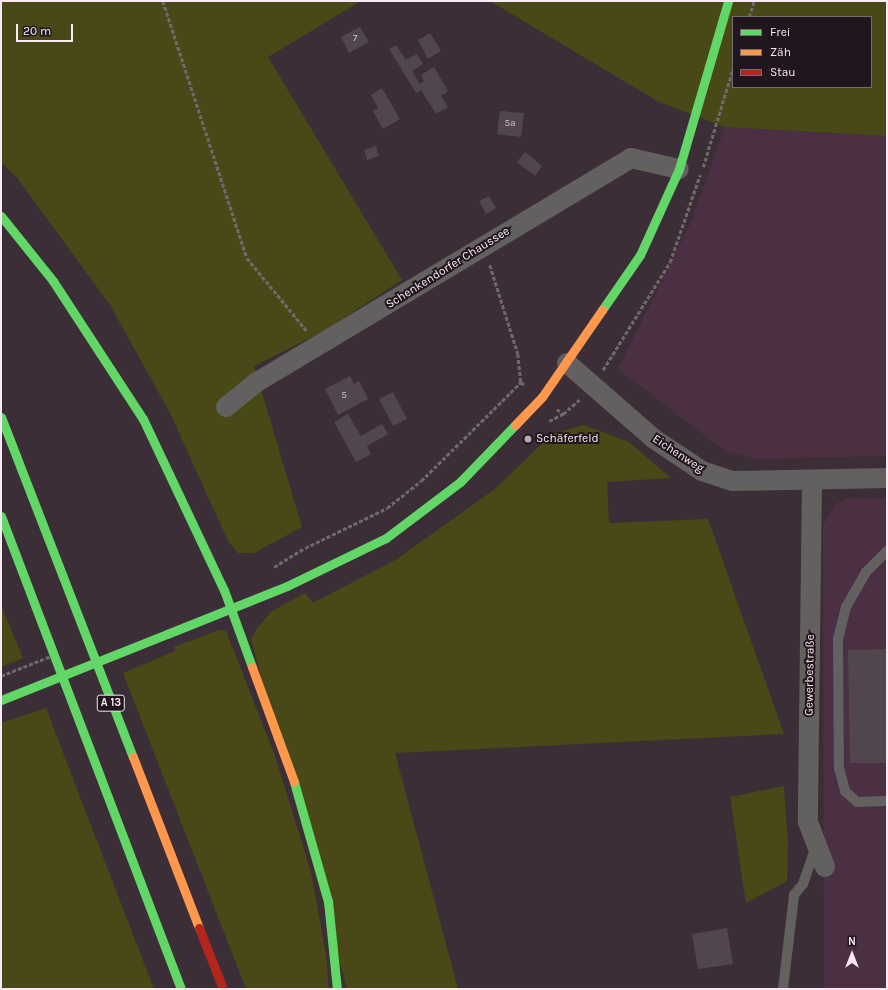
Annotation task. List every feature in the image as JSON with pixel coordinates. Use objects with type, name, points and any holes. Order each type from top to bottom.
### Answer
[{"type":"main road","points":[[1,700],[286,586],[386,538],[460,482],[542,397],[567,364],[640,255],[679,169],[728,1]]},
{"type":"main road","points":[[1,216],[53,281],[143,419],[231,608],[288,763],[313,844],[328,901],[337,989]]},
{"type":"main road","name":"A 13","points":[[1,417],[223,989]]},
{"type":"main road","points":[[1,516],[181,989]]},
{"type":"main road","points":[[172,966],[175,989]]},
{"type":"street","name":"Schenkendorfer Chaussee","points":[[226,407],[257,382],[320,346],[631,158],[679,169]]},
{"type":"street","name":"Eichenweg","points":[[567,364],[593,388],[654,439],[702,471],[732,482],[887,478]]},
{"type":"street","name":"Gewerbestraße","points":[[812,480],[808,822],[825,867]]},
{"type":"lane","points":[[887,551],[866,572],[846,607],[838,639],[839,768],[845,790],[857,802],[887,801]]},
{"type":"lane","points":[[783,989],[794,895],[803,884],[817,845]]},
{"type":"path","points":[[163,1],[247,258],[320,346]]},
{"type":"path","points":[[749,16],[754,1]]},
{"type":"path","points":[[485,246],[518,354],[521,382],[563,414],[593,388],[670,262],[692,204],[732,71]]},
{"type":"path","points":[[270,569],[305,548],[387,508],[421,481],[521,382]]},
{"type":"shaded area","points":[[1,1],[361,1],[268,57],[402,280],[322,332],[254,366],[302,527],[254,553],[238,553],[228,541],[170,413],[110,305],[18,179],[1,162]]},
{"type":"shaded area","points":[[490,1],[887,1],[887,136],[725,127],[659,102]]},
{"type":"shaded area","points":[[725,127],[887,136],[887,456],[757,459],[725,451],[618,369],[690,224]]},
{"type":"shaded area","points":[[584,425],[629,442],[671,478],[607,482],[609,523],[708,519],[784,734],[395,753],[458,989],[347,989],[251,639],[257,628],[272,611],[305,593],[313,603],[397,559],[495,489],[552,434]]},
{"type":"shaded area","points":[[887,498],[887,989],[824,989],[823,525],[837,503],[846,499]]},
{"type":"shaded area","points":[[1,605],[23,658],[1,667]]},
{"type":"shaded area","points":[[219,630],[226,631],[275,756],[311,872],[326,954],[329,989],[246,989],[123,673],[175,651],[174,647]]},
{"type":"shaded area","points":[[46,708],[154,989],[1,989],[1,723]]},
{"type":"shaded area","points":[[784,786],[788,845],[787,881],[746,903],[730,797]]},
{"type":"building","points":[[360,27],[369,42],[349,53],[341,37]]},
{"type":"building","points":[[430,33],[441,51],[428,59],[418,40]]},
{"type":"building","points":[[396,45],[406,60],[417,54],[423,64],[412,71],[420,84],[424,81],[421,75],[434,67],[448,91],[441,96],[448,107],[436,114],[421,90],[416,93],[389,49]]},
{"type":"building","points":[[382,88],[400,119],[383,129],[373,111],[378,108],[371,95]]},
{"type":"building","points":[[500,111],[524,113],[521,137],[497,134]]},
{"type":"building","points":[[376,146],[379,156],[367,160],[364,150]]},
{"type":"building","points":[[525,152],[542,166],[535,176],[517,162]]},
{"type":"building","points":[[489,196],[496,208],[486,214],[479,201]]},
{"type":"building","points":[[350,376],[354,384],[359,381],[368,399],[338,415],[325,389]]},
{"type":"building","points":[[393,392],[407,419],[393,426],[379,399]]},
{"type":"building","points":[[348,414],[361,436],[382,424],[388,434],[367,446],[371,454],[356,462],[334,422]]},
{"type":"building","points":[[887,649],[887,763],[850,763],[848,650]]},
{"type":"building","points":[[727,928],[733,964],[698,969],[692,934]]},
{"type":"traffic: fast","points":[[602,310],[640,255],[679,169],[728,1]]},
{"type":"traffic: fast","points":[[1,216],[53,281],[143,419],[224,590],[252,667]]},
{"type":"traffic: fast","points":[[1,417],[133,757]]},
{"type":"traffic: fast","points":[[167,634],[287,586],[386,538],[460,482],[515,425]]},
{"type":"traffic: fast","points":[[1,516],[181,989]]},
{"type":"traffic: fast","points":[[1,700],[167,634]]},
{"type":"traffic: fast","points":[[294,782],[328,901],[337,989]]},
{"type":"traffic: slow","points":[[515,425],[542,397],[602,310]]},
{"type":"traffic: slow","points":[[252,667],[294,782]]},
{"type":"traffic: slow","points":[[133,757],[199,928]]},
{"type":"traffic: jam","points":[[199,928],[223,989]]},
{"type":"place","name":"Schäferfeld","points":[[528,439]]}]
